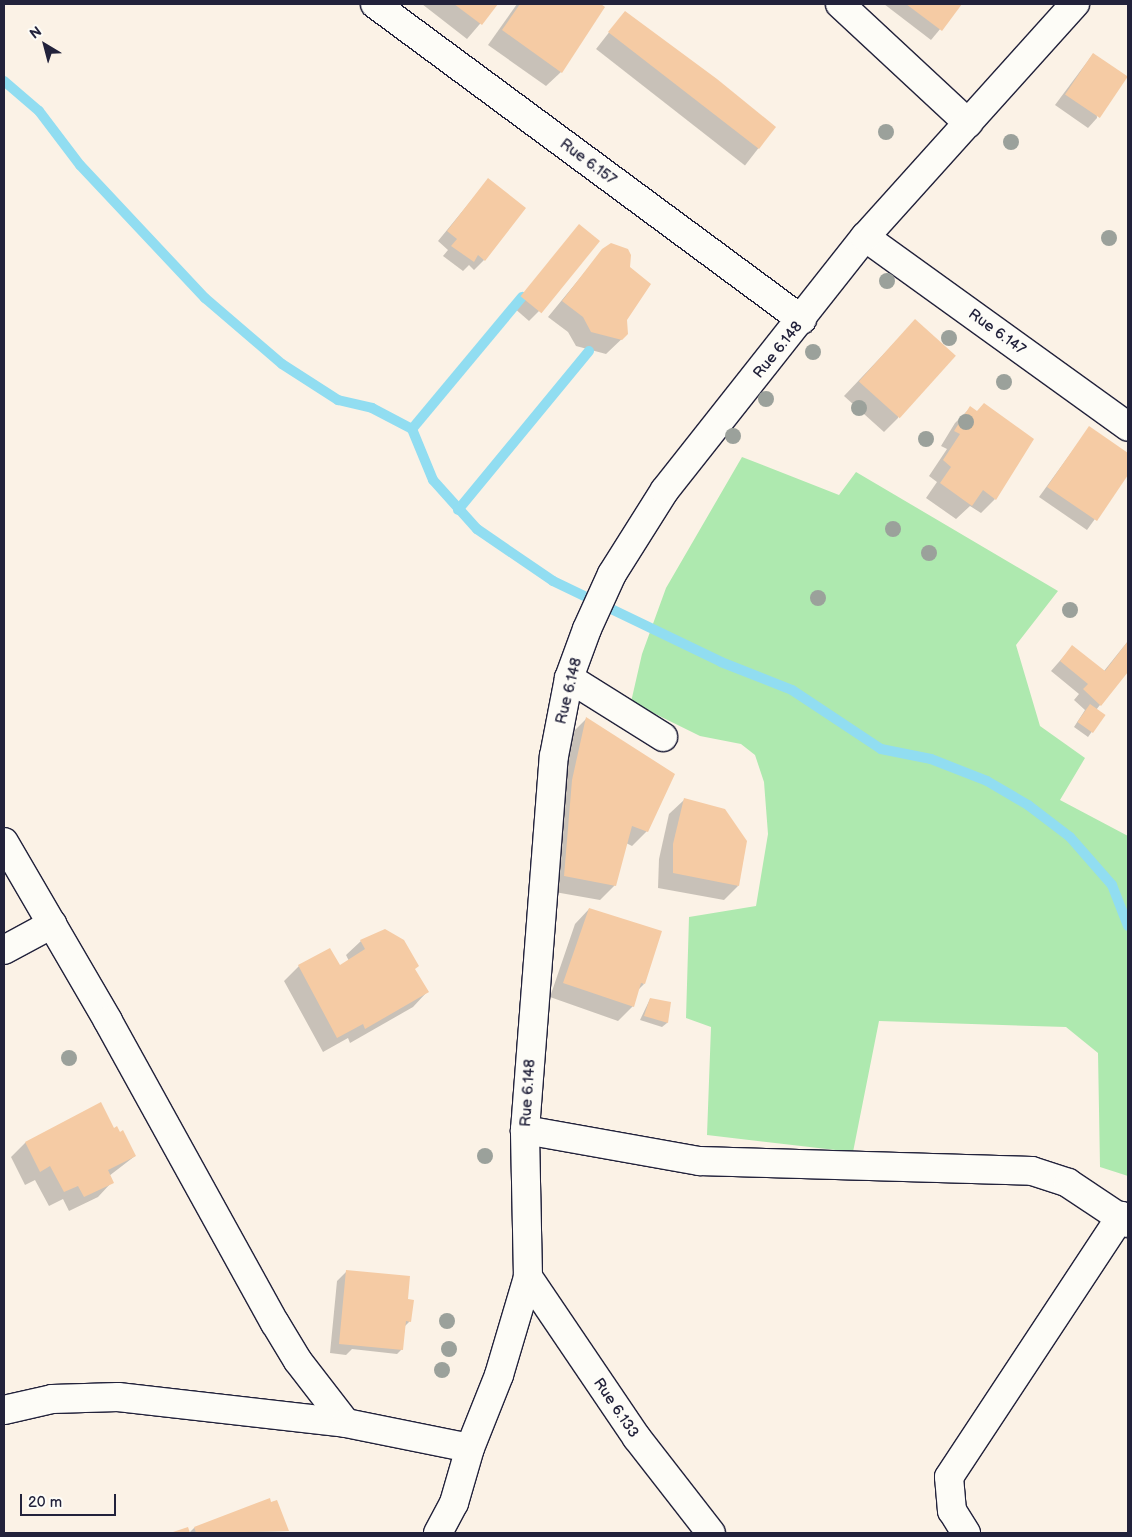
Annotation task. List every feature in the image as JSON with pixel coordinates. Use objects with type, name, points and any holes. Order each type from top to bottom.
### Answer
[{"type":"street","name":"Rue 6.157","points":[[374,4],[802,320]]},
{"type":"street","points":[[840,4],[968,123]]},
{"type":"street","name":"Rue 6.148","points":[[438,1533],[454,1503],[470,1448],[499,1376],[528,1277],[525,1130],[554,756],[569,678],[587,629],[612,574],[665,490],[802,320],[865,238],[1075,4]]},
{"type":"street","name":"Rue 6.147","points":[[865,238],[1128,427]]},
{"type":"street","points":[[569,678],[663,737]]},
{"type":"street","points":[[4,842],[52,924],[275,1323],[298,1361],[346,1423]]},
{"type":"street","points":[[4,950],[52,924]]},
{"type":"street","points":[[525,1130],[698,1161],[1032,1171],[1068,1183],[1125,1220],[949,1477],[952,1511],[966,1533]]},
{"type":"street","name":"Rue 6.133","points":[[528,1277],[637,1438],[711,1533]]},
{"type":"street","points":[[4,1410],[52,1399],[118,1397],[346,1423],[470,1448]]},
{"type":"green space","points":[[742,457],[839,495],[856,472],[1058,591],[1016,645],[1040,726],[1085,758],[1060,800],[1128,836],[1128,1176],[1100,1167],[1098,1053],[1066,1027],[879,1021],[853,1152],[707,1135],[711,1027],[686,1018],[689,917],[756,906],[768,834],[764,782],[755,755],[741,744],[700,736],[631,702],[642,654],[666,588]]},
{"type":"building","points":[[454,4],[498,4],[482,25]]},
{"type":"building","points":[[520,4],[601,4],[605,7],[562,73],[502,30]]},
{"type":"building","points":[[906,4],[962,4],[942,31]]},
{"type":"building","points":[[625,11],[717,79],[776,127],[759,149],[608,32]]},
{"type":"building","points":[[1093,53],[1128,76],[1100,118],[1065,94]]},
{"type":"building","points":[[488,178],[526,208],[485,261],[478,255],[474,262],[451,246],[457,239],[447,231]]},
{"type":"building","points":[[579,224],[600,241],[541,313],[520,296]]},
{"type":"building","points":[[611,243],[628,249],[631,255],[630,267],[651,284],[627,320],[628,334],[622,340],[591,332],[583,317],[562,301],[602,249]]},
{"type":"building","points":[[915,319],[956,356],[900,418],[859,381]]},
{"type":"building","points":[[984,403],[1034,439],[996,500],[983,490],[972,506],[940,483],[951,467],[943,460],[960,434],[954,431],[970,406],[977,411]]},
{"type":"building","points":[[1089,426],[1128,453],[1128,475],[1097,521],[1047,487]]},
{"type":"building","points":[[1128,641],[1128,672],[1101,706],[1083,689],[1088,684],[1060,661],[1072,645],[1105,671]]},
{"type":"building","points":[[1090,704],[1106,715],[1093,733],[1077,722]]},
{"type":"building","points":[[586,717],[675,774],[648,832],[632,826],[616,886],[564,876],[572,780]]},
{"type":"building","points":[[684,798],[725,809],[747,841],[739,886],[673,873],[673,844]]},
{"type":"building","points":[[589,908],[662,931],[645,984],[641,983],[634,1007],[563,983]]},
{"type":"building","points":[[385,929],[404,940],[419,966],[415,969],[429,992],[365,1029],[363,1024],[337,1038],[298,965],[330,948],[340,965],[365,949],[360,940]]},
{"type":"building","points":[[650,998],[671,1002],[668,1023],[644,1016]]},
{"type":"building","points":[[101,1102],[114,1128],[117,1126],[120,1132],[123,1130],[136,1156],[108,1170],[114,1183],[84,1197],[78,1186],[64,1192],[50,1166],[40,1172],[25,1142]]},
{"type":"building","points":[[346,1270],[410,1276],[408,1299],[414,1300],[411,1322],[406,1321],[403,1350],[339,1344]]},
{"type":"building","points":[[270,1498],[271,1502],[277,1500],[289,1531],[196,1533],[194,1527]]},
{"type":"building","points":[[188,1527],[190,1533],[170,1533]]},
{"type":"waterway","points":[[4,81],[39,111],[80,165],[205,298],[282,364],[338,400],[372,408],[412,429],[433,480],[477,529],[553,581],[721,662],[792,690],[881,749],[931,759],[987,781],[1028,805],[1070,837],[1112,885],[1128,926]]},
{"type":"waterway","points":[[412,429],[522,297]]},
{"type":"waterway","points":[[458,510],[589,351]]}]
